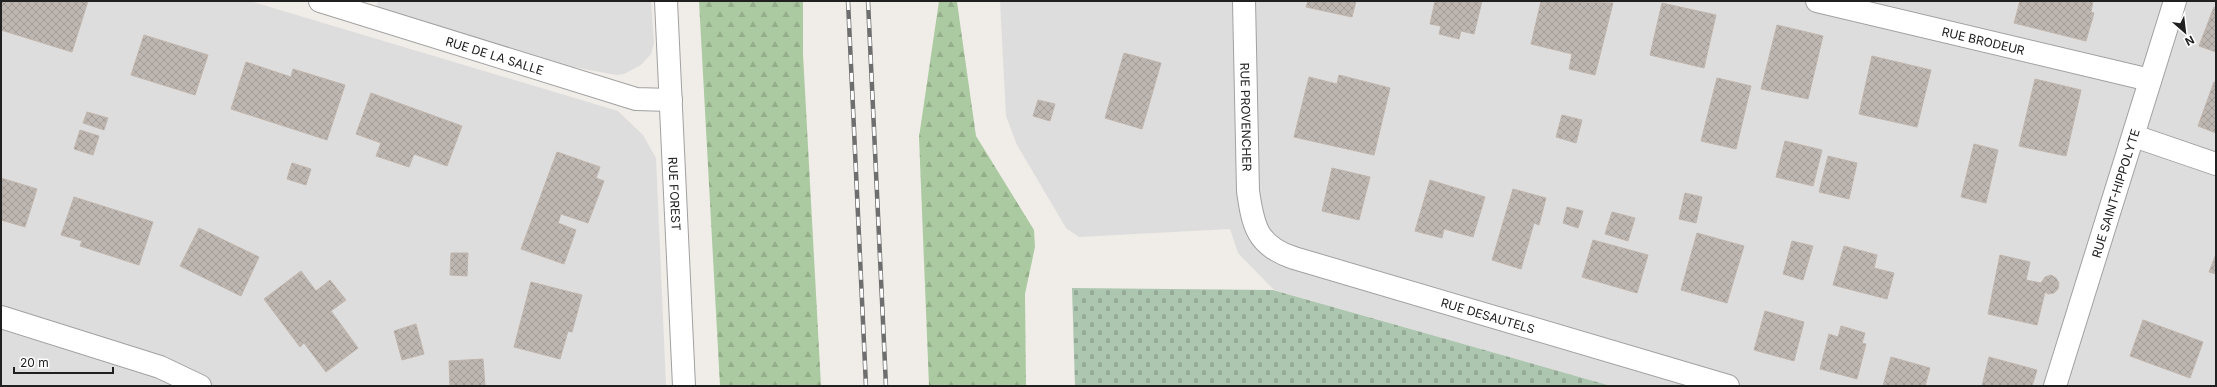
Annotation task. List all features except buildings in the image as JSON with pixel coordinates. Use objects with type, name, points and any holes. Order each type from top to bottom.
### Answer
[{"type":"street","name":"RUE DE LA SALLE","points":[[320,1],[636,99],[671,100]]},
{"type":"street","name":"RUE FOREST","points":[[666,1],[684,386]]},
{"type":"street","name":"RUE PROVENCHER","points":[[1244,1],[1248,190],[1251,212],[1257,231]]},
{"type":"street","name":"RUE BRODEUR","points":[[1817,1],[2150,80]]},
{"type":"street","name":"RUE SAINT-HIPPOLYTE","points":[[2055,386],[2175,1]]},
{"type":"street","points":[[2134,136],[2216,164]]},
{"type":"street","name":"RUE DESAUTELS","points":[[1257,231],[1270,247],[1288,256],[1728,386]]},
{"type":"street","points":[[1,317],[160,367],[200,386]]},
{"type":"shaded area","points":[[1,1],[250,1],[618,111],[643,135],[656,158],[666,386],[1,386]]},
{"type":"shaded area","points":[[376,1],[651,1],[654,43],[651,54],[641,65],[624,74],[616,75],[552,63],[376,7],[378,2]]},
{"type":"shaded area","points":[[1000,1],[2216,1],[2216,386],[1611,386],[1274,290],[1238,253],[1230,229],[1079,237],[1066,228],[1017,145],[1006,116]]},
{"type":"green space","points":[[699,1],[803,1],[803,54],[821,386],[720,386]]},
{"type":"green space","points":[[939,1],[957,2],[976,136],[1034,230],[1035,247],[1025,294],[1026,386],[929,386],[919,137]]},
{"type":"green space","points":[[1072,288],[1273,290],[1611,386],[1075,386]]},
{"type":"railway","points":[[848,1],[866,386]]},
{"type":"railway","points":[[868,1],[886,386]]}]
